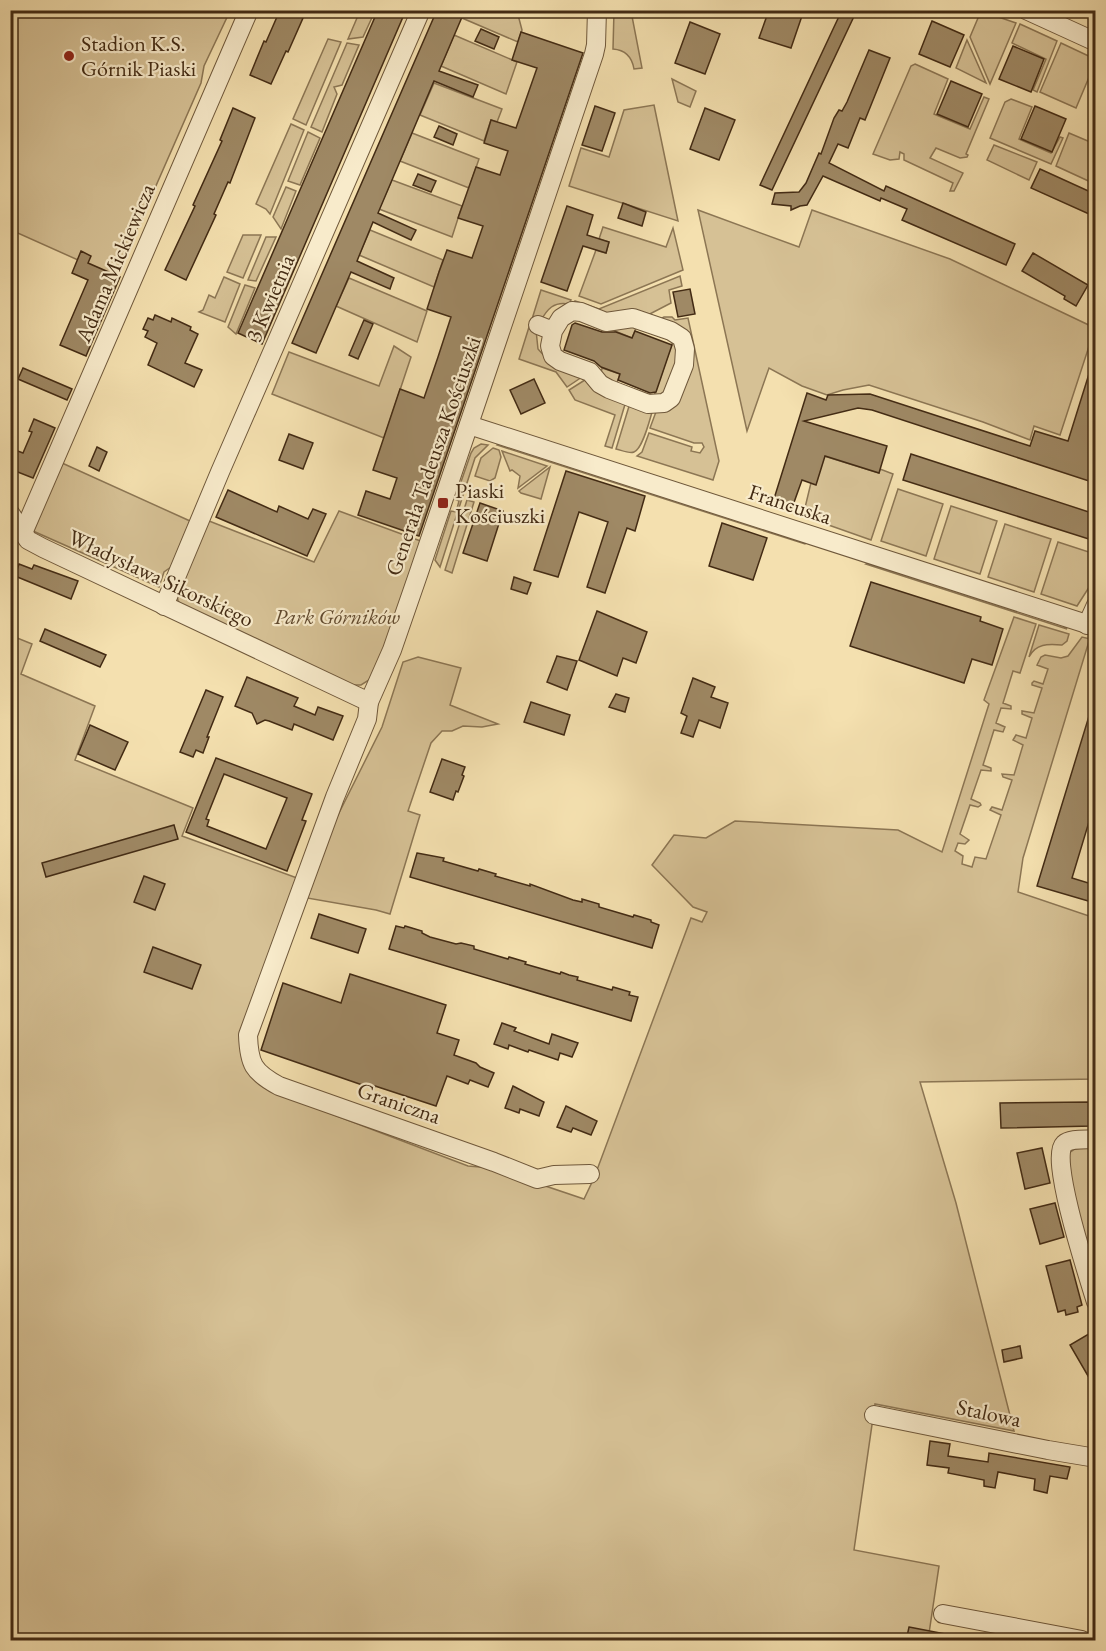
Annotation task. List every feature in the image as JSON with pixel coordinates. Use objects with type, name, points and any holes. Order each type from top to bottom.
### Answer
[{"type":"street","name":"Adama Mickiewicza","points":[[23,533],[249,10]]},
{"type":"street","name":"3 Kwietnia","points":[[164,606],[421,10]]},
{"type":"street","name":"Generała Tadeusza Kościuszki","points":[[256,1012],[335,797],[367,719],[369,702],[398,634],[594,54],[597,10]]},
{"type":"street","points":[[1026,10],[1095,42]]},
{"type":"street","points":[[572,311],[581,312],[606,322],[633,318],[671,331],[682,338],[685,349],[684,365],[671,398],[664,403],[648,404],[609,389],[600,384],[590,372],[560,361],[553,356],[545,328],[572,311]]},
{"type":"street","name":"Francuska","points":[[469,425],[1091,626]]},
{"type":"street","name":"Władysława Sikorskiego","points":[[10,513],[28,540],[43,548],[369,702]]},
{"type":"street","points":[[1091,626],[1095,605]]},
{"type":"street","name":"Graniczna","points":[[256,1012],[248,1035],[249,1056],[256,1070],[279,1086],[537,1179],[554,1175],[590,1174]]},
{"type":"street","points":[[1095,1139],[1066,1142],[1059,1154],[1066,1201],[1095,1302]]},
{"type":"street","name":"Stalowa","points":[[874,1414],[1095,1458]]},
{"type":"street","points":[[943,1614],[1082,1641]]},
{"type":"green space","points":[[11,11],[230,11],[204,66],[201,83],[116,277],[11,230]]},
{"type":"green space","points":[[360,11],[375,11],[363,37],[348,39]]},
{"type":"green space","points":[[465,11],[517,11],[522,30],[518,42],[462,18]]},
{"type":"green space","points":[[614,11],[631,11],[642,68],[634,69],[628,55],[613,49]]},
{"type":"green space","points":[[981,11],[1016,23],[990,84],[970,37]]},
{"type":"green space","points":[[1020,24],[1057,41],[1037,92],[1033,90],[1046,59],[1012,43]]},
{"type":"green space","points":[[454,35],[517,62],[506,94],[441,66]]},
{"type":"green space","points":[[328,39],[341,42],[306,125],[293,119]]},
{"type":"green space","points":[[967,40],[986,83],[956,68]]},
{"type":"green space","points":[[347,43],[359,45],[342,85],[334,87],[337,94],[322,132],[311,127]]},
{"type":"green space","points":[[1061,43],[1095,59],[1076,108],[1040,92]]},
{"type":"green space","points":[[915,64],[948,79],[934,114],[970,129],[984,97],[989,99],[966,154],[967,157],[960,158],[936,148],[930,158],[963,173],[954,191],[950,191],[953,183],[904,160],[904,154],[900,152],[899,159],[890,160],[873,154],[911,66]]},
{"type":"green space","points":[[672,79],[696,91],[690,107],[678,102]]},
{"type":"green space","points":[[434,83],[502,109],[497,122],[491,120],[484,141],[420,115]]},
{"type":"green space","points":[[1011,99],[1032,107],[1019,139],[1051,153],[1060,137],[1063,138],[1051,164],[990,138],[1005,102]]},
{"type":"green space","points":[[654,105],[678,221],[569,186],[581,148],[609,157],[624,110]]},
{"type":"green space","points":[[291,124],[304,130],[270,214],[256,204]]},
{"type":"green space","points":[[308,132],[320,138],[300,185],[288,181]]},
{"type":"green space","points":[[412,133],[479,159],[469,188],[400,161]]},
{"type":"green space","points":[[1069,133],[1095,144],[1095,184],[1056,166]]},
{"type":"green space","points":[[994,145],[1037,162],[1029,180],[987,160]]},
{"type":"green space","points":[[392,180],[462,206],[452,237],[379,209]]},
{"type":"green space","points":[[286,187],[296,191],[281,229],[273,217]]},
{"type":"green space","points":[[698,210],[799,247],[812,210],[950,259],[1095,328],[1060,435],[1034,426],[1030,440],[983,422],[869,385],[827,395],[802,386],[769,368],[747,431]]},
{"type":"green space","points":[[603,227],[666,247],[673,228],[683,270],[601,304],[579,296],[596,250],[606,253],[609,242],[599,239]]},
{"type":"green space","points":[[370,230],[443,260],[434,287],[359,255]]},
{"type":"green space","points":[[243,235],[261,235],[243,278],[227,272]]},
{"type":"green space","points":[[266,237],[276,237],[256,281],[248,280]]},
{"type":"green space","points":[[680,276],[682,286],[669,290],[671,303],[646,316],[606,316],[573,305],[575,301],[599,309]]},
{"type":"green space","points":[[224,277],[240,284],[225,322],[199,312],[203,310],[209,295],[215,298]]},
{"type":"green space","points":[[349,278],[427,311],[417,342],[336,306]]},
{"type":"green space","points":[[245,285],[255,288],[236,334],[228,327]]},
{"type":"green space","points":[[541,290],[571,300],[569,304],[564,303],[552,307],[540,322],[532,319]]},
{"type":"green space","points":[[672,317],[675,320],[688,318],[719,461],[713,480],[637,456],[642,452],[649,433],[692,447],[691,451],[700,453],[704,447],[702,443],[694,443],[650,428],[657,409],[689,366],[658,320]]},
{"type":"green space","points":[[624,322],[675,337],[681,354],[661,399],[609,384],[601,373],[602,368],[620,374],[617,383],[654,396],[673,341],[636,328],[632,338],[615,331],[618,324]]},
{"type":"green space","points":[[529,327],[536,330],[538,349],[546,358],[585,375],[567,387],[556,372],[519,359]]},
{"type":"green space","points":[[394,346],[411,357],[384,438],[272,394],[289,352],[379,386]]},
{"type":"green space","points":[[588,378],[626,401],[612,448],[605,446],[615,415],[575,400],[569,390]]},
{"type":"green space","points":[[630,403],[653,409],[643,439],[634,452],[616,449]]},
{"type":"green space","points":[[500,442],[807,542],[805,544],[497,445]]},
{"type":"green space","points":[[481,444],[488,445],[475,458],[440,567],[435,560],[451,511],[456,512],[459,501],[455,499],[471,453]]},
{"type":"green space","points":[[493,448],[499,450],[501,457],[495,478],[490,481],[475,476],[481,458]]},
{"type":"green space","points":[[502,451],[547,466],[518,488],[520,476],[510,471]]},
{"type":"green space","points":[[824,456],[879,473],[880,469],[893,474],[871,540],[803,516],[816,462]]},
{"type":"green space","points":[[62,463],[190,521],[171,567],[164,572],[159,587],[33,531]]},
{"type":"green space","points":[[550,467],[541,499],[519,491]]},
{"type":"green space","points":[[898,489],[943,504],[926,556],[881,541]]},
{"type":"green space","points":[[467,500],[474,502],[452,573],[445,570]]},
{"type":"green space","points":[[951,506],[997,521],[980,574],[934,559]]},
{"type":"green space","name":"Park Górników","points":[[339,511],[426,543],[387,650],[369,680],[361,685],[352,685],[186,610],[178,601],[177,593],[204,519],[314,562]]},
{"type":"green space","points":[[1005,524],[1051,539],[1034,592],[988,577]]},
{"type":"green space","points":[[1058,542],[1095,554],[1095,578],[1077,606],[1041,594]]},
{"type":"green space","points":[[866,564],[1063,625],[1067,629]]},
{"type":"green space","points":[[1014,617],[1036,624],[1020,673],[1013,671],[1003,703],[1011,706],[1011,709],[1001,708],[996,723],[1005,727],[1003,732],[994,730],[983,765],[991,768],[991,771],[981,770],[971,799],[981,805],[978,807],[970,805],[960,834],[969,840],[965,844],[958,843],[955,851],[963,856],[962,864],[972,867],[975,857],[986,859],[1001,815],[990,810],[992,807],[1002,810],[1012,780],[1003,777],[1002,774],[1014,775],[1023,745],[1013,740],[1016,735],[1026,738],[1032,718],[1022,714],[1022,711],[1034,713],[1042,688],[1032,683],[1034,681],[1043,684],[1048,669],[1037,665],[1041,657],[1045,655],[1061,658],[1068,656],[1082,637],[1095,640],[1095,642],[1089,641],[1023,858],[1018,892],[1095,918],[1095,1079],[920,1082],[956,1203],[1014,1431],[875,1404],[854,1550],[939,1566],[928,1640],[11,1640],[10,635],[32,644],[21,674],[95,706],[75,760],[193,808],[182,836],[297,878],[241,1054],[295,1100],[468,1166],[492,1168],[584,1199],[594,1178],[691,918],[702,922],[707,912],[693,907],[652,865],[674,835],[706,838],[735,821],[898,830],[942,852],[989,704],[984,700]]},
{"type":"green space","points":[[1039,625],[1069,634],[1067,641],[1062,645],[1039,647],[1029,657]]},
{"type":"green space","points":[[418,657],[461,668],[450,705],[498,724],[482,727],[463,726],[452,731],[442,731],[431,743],[408,811],[420,815],[390,914],[307,898],[333,825],[382,727],[403,662]]},
{"type":"green space","points":[[1095,1146],[1095,1281],[1071,1190],[1069,1153],[1075,1149]]},
{"type":"building","points":[[280,10],[304,10],[301,17],[303,18],[288,52],[286,51],[271,84],[250,75]]},
{"type":"building","points":[[378,10],[406,10],[262,344],[238,333]]},
{"type":"building","points":[[437,10],[465,10],[439,71],[478,85],[473,97],[434,81],[378,213],[416,230],[411,240],[373,222],[357,261],[394,278],[390,289],[351,272],[316,353],[292,343]]},
{"type":"building","points":[[769,10],[804,10],[791,48],[759,38]]},
{"type":"building","points":[[842,10],[857,10],[772,190],[760,185]]},
{"type":"building","points":[[932,21],[964,35],[950,67],[919,54]]},
{"type":"building","points":[[690,22],[720,34],[705,74],[675,63]]},
{"type":"building","points":[[481,29],[499,37],[494,49],[475,41]]},
{"type":"building","points":[[521,32],[583,53],[419,536],[358,515],[366,491],[390,499],[397,478],[373,470],[400,389],[424,398],[438,357],[451,317],[427,309],[439,272],[447,250],[472,258],[483,226],[458,218],[476,167],[500,175],[508,151],[484,143],[491,120],[516,128],[537,68],[512,60]]},
{"type":"building","points":[[1013,46],[1044,59],[1031,92],[999,79]]},
{"type":"building","points":[[869,50],[890,58],[865,120],[860,118],[848,148],[838,144],[829,163],[884,191],[886,186],[1015,244],[1006,265],[902,220],[907,209],[881,198],[880,201],[823,176],[807,205],[791,210],[791,206],[772,204],[775,193],[799,192],[806,183],[819,153],[821,154],[834,118],[847,102]]},
{"type":"building","points":[[951,81],[982,94],[968,127],[937,114]]},
{"type":"building","points":[[595,106],[615,113],[602,151],[582,145]]},
{"type":"building","points":[[1035,106],[1066,119],[1052,152],[1021,139]]},
{"type":"building","points":[[233,108],[255,118],[230,183],[228,182],[214,214],[216,215],[186,280],[165,270],[195,206],[193,205],[222,141],[220,140]]},
{"type":"building","points":[[705,108],[735,120],[719,160],[690,149]]},
{"type":"building","points":[[439,126],[457,134],[453,145],[434,137]]},
{"type":"building","points":[[1040,169],[1095,194],[1089,214],[1031,188]]},
{"type":"building","points":[[418,174],[436,181],[431,192],[413,185]]},
{"type":"building","points":[[623,203],[646,212],[642,226],[618,218]]},
{"type":"building","points":[[567,206],[593,215],[587,235],[609,242],[606,253],[583,246],[567,291],[541,282]]},
{"type":"building","points":[[81,251],[91,256],[88,263],[120,277],[86,356],[60,345],[88,280],[72,273]]},
{"type":"building","points":[[1033,253],[1088,285],[1076,306],[1064,299],[1065,296],[1022,271]]},
{"type":"building","points":[[690,289],[695,314],[678,317],[673,292]]},
{"type":"building","points":[[155,315],[171,322],[172,318],[191,327],[190,330],[198,334],[185,363],[202,370],[194,387],[148,365],[157,343],[145,337],[148,331],[143,329],[148,318],[153,320]]},
{"type":"building","points":[[364,320],[373,324],[358,359],[349,355]]},
{"type":"building","points":[[575,323],[602,332],[616,332],[632,338],[635,331],[672,345],[656,392],[650,393],[618,380],[620,374],[564,350],[572,325]]},
{"type":"building","points":[[1093,361],[1095,362],[1095,483],[872,410],[858,408],[804,421],[887,446],[879,473],[825,456],[816,485],[802,480],[792,508],[773,502],[807,393],[826,400],[828,395],[870,394],[1030,446],[1035,431],[1068,441]]},
{"type":"building","points":[[23,368],[72,389],[67,400],[18,379]]},
{"type":"building","points":[[534,379],[545,403],[521,414],[510,390]]},
{"type":"building","points":[[34,419],[55,428],[33,478],[10,469],[10,448],[23,453],[32,432],[29,431]]},
{"type":"building","points":[[289,434],[313,443],[303,469],[279,460]]},
{"type":"building","points":[[97,447],[107,452],[99,471],[89,466]]},
{"type":"building","points":[[911,454],[1095,514],[1095,541],[903,480]]},
{"type":"building","points":[[566,471],[645,496],[635,531],[627,528],[605,593],[587,587],[608,522],[579,512],[558,577],[534,570]]},
{"type":"building","points":[[228,490],[277,512],[279,506],[308,519],[313,509],[326,514],[307,556],[216,517]]},
{"type":"building","points":[[480,503],[503,511],[487,561],[463,553]]},
{"type":"building","points":[[722,523],[767,538],[753,580],[709,566]]},
{"type":"building","points":[[19,564],[32,569],[34,565],[78,581],[71,599],[15,576]]},
{"type":"building","points":[[514,577],[531,583],[527,594],[511,589]]},
{"type":"building","points":[[871,582],[981,617],[980,621],[1003,629],[992,665],[972,659],[964,683],[850,646]]},
{"type":"building","points":[[597,611],[647,632],[636,663],[623,658],[617,676],[579,660]]},
{"type":"building","points":[[45,629],[106,655],[100,667],[40,641]]},
{"type":"building","points":[[557,656],[577,661],[567,690],[547,682]]},
{"type":"building","points":[[247,677],[298,698],[294,706],[315,715],[318,707],[343,716],[333,740],[294,724],[292,730],[265,720],[257,724],[252,713],[235,706]]},
{"type":"building","points":[[693,678],[715,687],[711,697],[728,703],[720,728],[699,720],[693,737],[681,733],[687,716],[681,713]]},
{"type":"building","points":[[206,690],[223,697],[203,753],[196,750],[193,757],[180,752]]},
{"type":"building","points":[[616,694],[629,698],[625,712],[609,707]]},
{"type":"building","points":[[531,702],[570,715],[564,735],[524,722]]},
{"type":"building","points":[[1093,703],[1095,704],[1095,802],[1072,878],[1095,885],[1095,903],[1037,886]]},
{"type":"building","points":[[90,725],[128,742],[115,770],[78,754]]},
{"type":"building","points":[[216,758],[312,794],[302,820],[306,821],[287,871],[186,832]],"holes":[[[224,774],[287,798],[266,849],[207,826],[209,820],[206,819]]]},
{"type":"building","points":[[442,759],[465,767],[462,775],[464,776],[453,800],[430,792]]},
{"type":"building","points":[[174,825],[178,839],[46,877],[42,863]]},
{"type":"building","points":[[417,853],[444,858],[443,861],[478,871],[479,869],[530,886],[530,884],[573,900],[582,902],[582,899],[599,904],[599,907],[651,920],[659,925],[652,948],[410,877]]},
{"type":"building","points":[[144,876],[165,884],[155,910],[134,902]]},
{"type":"building","points":[[319,914],[366,929],[358,953],[311,938]]},
{"type":"building","points":[[396,926],[422,931],[430,937],[456,944],[474,946],[474,949],[578,977],[577,980],[612,990],[613,987],[630,992],[629,995],[638,997],[631,1021],[389,949]]},
{"type":"building","points":[[153,947],[201,965],[192,989],[144,972]]},
{"type":"building","points":[[350,974],[446,1005],[437,1033],[459,1040],[454,1055],[494,1073],[488,1087],[470,1080],[468,1084],[447,1076],[436,1106],[375,1086],[374,1089],[261,1050],[283,983],[341,1003]]},
{"type":"building","points":[[502,1023],[516,1028],[514,1031],[549,1044],[552,1034],[578,1043],[572,1057],[560,1053],[558,1060],[509,1045],[508,1049],[494,1044]]},
{"type":"building","points":[[513,1086],[544,1102],[539,1116],[520,1109],[519,1113],[505,1108]]},
{"type":"building","points":[[1091,1102],[1092,1126],[1001,1128],[1000,1103]]},
{"type":"building","points":[[566,1106],[597,1121],[591,1135],[573,1128],[571,1132],[557,1127]]},
{"type":"building","points":[[1042,1148],[1050,1183],[1025,1189],[1017,1153]]},
{"type":"building","points":[[1055,1203],[1064,1237],[1040,1244],[1030,1209]]},
{"type":"building","points":[[1070,1260],[1082,1305],[1077,1307],[1078,1312],[1066,1315],[1065,1310],[1058,1312],[1046,1266]]},
{"type":"building","points":[[1092,1332],[1095,1339],[1095,1388],[1070,1345]]},
{"type":"building","points":[[1020,1346],[1022,1358],[1004,1362],[1002,1350]]},
{"type":"building","points":[[930,1441],[950,1444],[948,1456],[988,1462],[989,1453],[1070,1467],[1067,1479],[1050,1476],[1047,1493],[1034,1490],[1035,1479],[998,1472],[995,1488],[984,1486],[984,1480],[948,1473],[949,1468],[927,1465]]},
{"type":"building","points":[[909,1627],[951,1635],[950,1641],[906,1641]]},
{"type":"place","name":"Stadion K.S. Górnik Piaski","points":[[69,56]]},
{"type":"place","name":"Piaski Kościuszki","points":[[443,503]]}]
